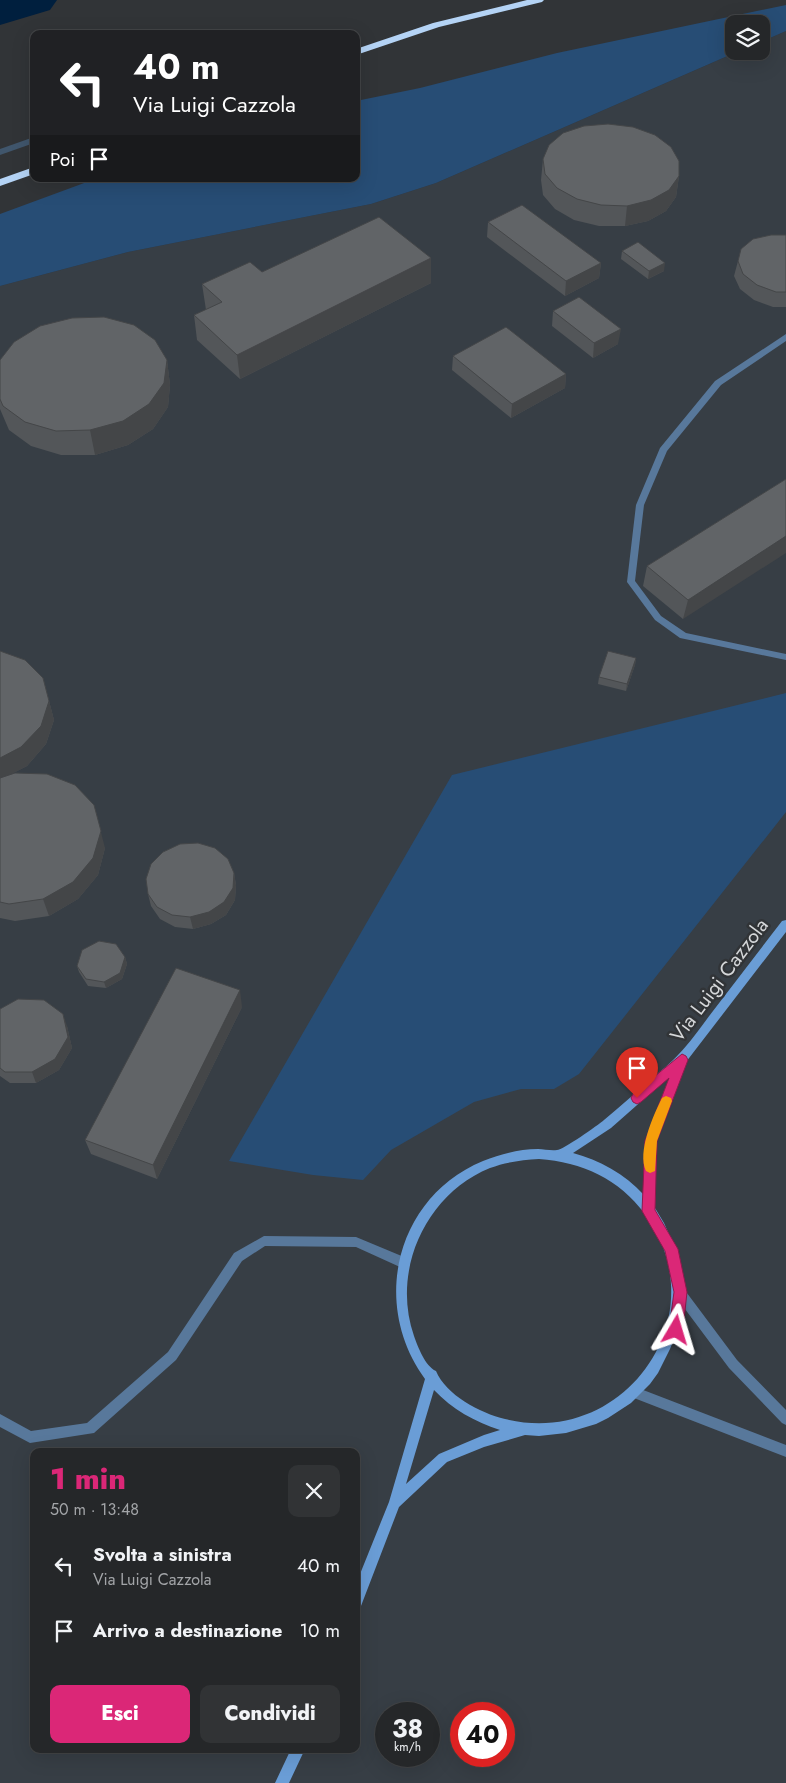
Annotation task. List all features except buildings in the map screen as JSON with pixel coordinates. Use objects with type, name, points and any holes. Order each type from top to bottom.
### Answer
[{"type":"highway","points":[[360,51],[436,25],[539,0]]},
{"type":"highway","points":[[0,183],[30,172]]},
{"type":"street","points":[[786,338],[718,383],[663,450],[640,505],[631,582],[658,618],[683,636],[786,657]]},
{"type":"street","name":"Via Luigi Cazzola","points":[[558,1157],[607,1124],[682,1060],[786,924]]},
{"type":"street","name":"Via Luigi Cazzola","points":[[649,1211],[651,1141],[682,1060]]},
{"type":"street","points":[[395,1502],[442,1458],[484,1441],[530,1428],[569,1426],[606,1414],[638,1394],[662,1364],[676,1330],[680,1292],[671,1249],[649,1211],[623,1186],[592,1168],[558,1157],[516,1156],[500,1160],[476,1167],[440,1189],[415,1222],[400,1261],[399,1301],[410,1340],[432,1375],[459,1400],[492,1418],[530,1428]]},
{"type":"street","points":[[0,1420],[30,1436],[90,1429],[172,1356],[238,1258],[264,1241],[356,1242],[400,1261]]},
{"type":"street","points":[[680,1292],[733,1364],[786,1419]]},
{"type":"street","points":[[360,1591],[395,1502],[432,1375]]},
{"type":"street","points":[[638,1394],[786,1451]]},
{"type":"street","points":[[282,1783],[296,1753]]},
{"type":"shaded area","points":[[786,5],[786,31],[770,38],[770,15],[738,15]]},
{"type":"shaded area","points":[[725,18],[725,57],[436,183],[371,204],[128,252],[0,286],[0,214],[87,182],[360,182],[360,100],[420,88],[557,53]]},
{"type":"shaded area","points":[[786,31],[786,1783],[0,1783],[0,286],[128,252],[371,204],[436,183],[725,57],[725,60],[770,60],[770,38]]},
{"type":"shaded area","points":[[786,693],[786,812],[579,1074],[554,1089],[521,1089],[474,1102],[391,1150],[363,1180],[313,1175],[229,1161],[452,775]]},
{"type":"waterway","points":[[0,11],[33,0]]},
{"type":"waterway","points":[[0,152],[30,141]]},
{"type":"slow traffic","points":[[650,1167],[651,1141],[666,1101]]},
{"type":"route","points":[[637,1098],[682,1060],[651,1141],[649,1211],[671,1249],[680,1292],[676,1330]]}]
